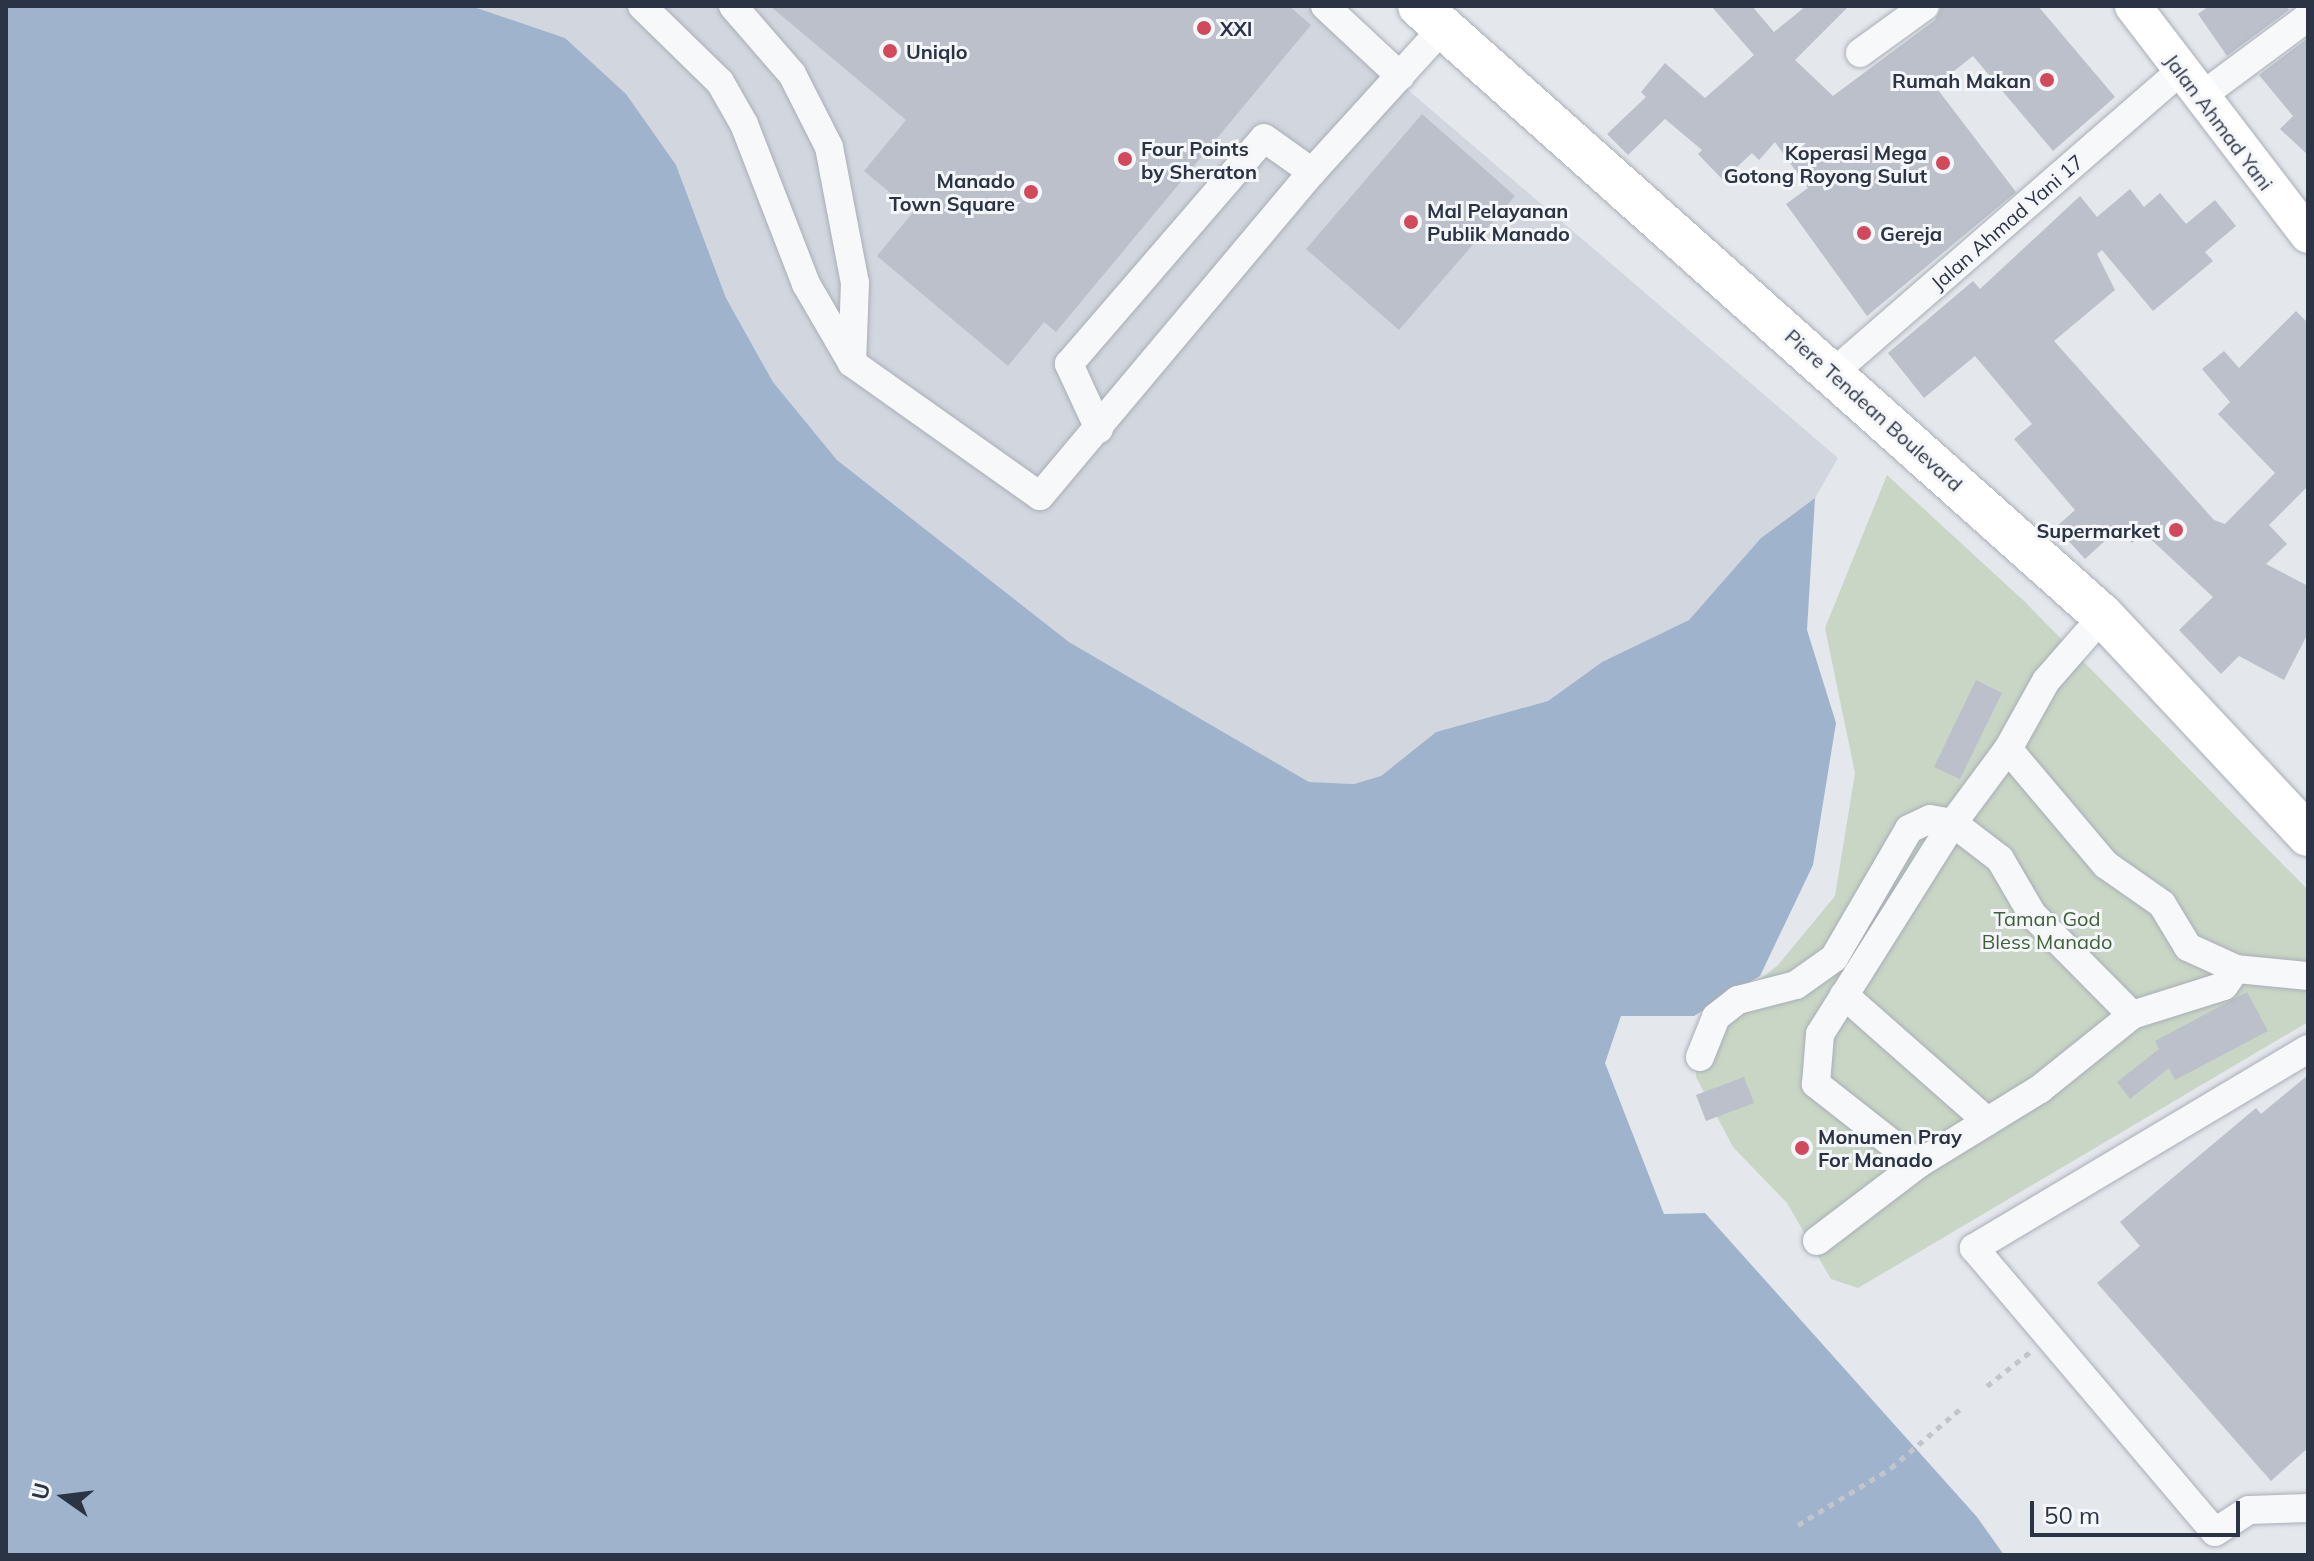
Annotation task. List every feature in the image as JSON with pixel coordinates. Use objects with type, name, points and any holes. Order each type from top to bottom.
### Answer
[{"type":"highway","name":"Piere Tendean Boulevard","points":[[1431,17],[1833,373],[2308,835]]},
{"type":"main road","name":"Jalan Ahmad Yani","points":[[2133,6],[2308,235]]},
{"type":"street","points":[[642,6],[720,82],[744,124],[806,284],[852,363],[1040,496],[1312,172],[1400,76],[1431,17]]},
{"type":"street","points":[[733,6],[792,74],[829,147],[855,283],[852,363]]},
{"type":"street","points":[[1325,6],[1400,76]]},
{"type":"street","points":[[1860,53],[1925,6]]},
{"type":"street","name":"Jalan Ahmad Yani 17","points":[[1833,373],[2190,84],[2308,17]]},
{"type":"street","points":[[1099,429],[1069,364],[1264,138],[1312,172]]},
{"type":"street","points":[[1918,1164],[1816,1084],[1820,1034],[1953,823],[2008,749],[2046,681],[2092,625]]},
{"type":"street","points":[[2008,749],[2106,865],[2162,904],[2188,947],[2236,969],[2308,976]]},
{"type":"street","points":[[1700,1057],[1716,1017],[1727,1009],[1796,985],[1834,958],[1909,829],[1930,819],[1953,823],[2000,859],[2032,914],[2132,1015]]},
{"type":"street","points":[[1817,1241],[1918,1164],[2040,1089],[2132,1015],[2224,986],[2236,969]]},
{"type":"street","points":[[1844,995],[1987,1121]]},
{"type":"street","points":[[2308,1049],[1974,1248],[2215,1532],[2249,1510],[2308,1508]]},
{"type":"path","points":[[1987,1386],[2049,1336]]},
{"type":"path","points":[[1798,1525],[1891,1468],[1960,1409]]},
{"type":"shaded area","points":[[471,6],[1310,6],[1838,458],[1815,498],[1761,538],[1689,620],[1602,662],[1548,701],[1436,732],[1381,776],[1354,784],[1309,782],[1069,642],[837,460],[773,382],[726,298],[676,165],[565,38]]},
{"type":"green space","name":"Taman God Bless Manado","points":[[1887,475],[2024,601],[2308,890],[2308,1022],[1858,1288],[1831,1279],[1787,1203],[1733,1147],[1696,1077],[1699,1029],[1778,965],[1835,896],[1855,773],[1825,628]]},
{"type":"water","points":[[6,6],[471,6],[565,38],[626,94],[676,165],[726,298],[773,382],[837,460],[1069,642],[1309,782],[1354,784],[1381,776],[1436,732],[1548,701],[1602,662],[1689,620],[1761,538],[1815,498],[1807,630],[1836,723],[1813,865],[1760,976],[1694,1016],[1621,1016],[1605,1063],[1664,1214],[1705,1213],[1977,1517],[2004,1555],[6,1555]]},
{"type":"building","name":"Manado Town Square","points":[[770,6],[1289,6],[1311,25],[1056,332],[1044,322],[1008,366],[877,256],[913,212],[864,171],[906,120]]},
{"type":"building","points":[[1711,6],[1752,6],[1774,32],[1806,6],[1849,6],[1795,60],[1833,96],[1935,20],[1942,6],[2038,6],[2115,97],[2053,151],[1973,56],[1935,86],[2016,192],[1867,316],[1786,204],[1808,188],[1775,142],[1759,160],[1752,153],[1723,180],[1698,154],[1702,150],[1665,119],[1628,155],[1607,134],[1646,97],[1641,92],[1665,63],[1705,98],[1754,55]]},
{"type":"building","points":[[2209,6],[2287,6],[2289,10],[2227,56],[2198,14]]},
{"type":"building","points":[[2308,38],[2308,155],[2280,129],[2293,116],[2259,75]]},
{"type":"building","name":"Mal Pelayanan Publik Manado","points":[[1422,114],[1515,196],[1399,330],[1306,249]]},
{"type":"building","points":[[2130,189],[2144,207],[2160,193],[2186,224],[2215,200],[2236,226],[2205,252],[2213,261],[2153,311],[2102,250],[2097,254],[2115,290],[2054,341],[2214,520],[2225,524],[2275,473],[2218,414],[2230,402],[2202,369],[2224,351],[2239,368],[2296,311],[2308,323],[2308,486],[2269,525],[2287,544],[2266,564],[2308,586],[2308,633],[2284,680],[2239,656],[2221,674],[2179,630],[2213,597],[2144,533],[2132,543],[2119,528],[2085,559],[2056,527],[2075,510],[2014,439],[2032,424],[1975,356],[1924,398],[1888,353],[1973,281],[1980,289],[2080,196],[2097,217]]},
{"type":"building","points":[[1976,680],[2002,693],[1960,779],[1934,767]]},
{"type":"building","points":[[2247,992],[2268,1031],[2175,1080],[2169,1068],[2130,1099],[2117,1082],[2159,1049],[2155,1041]]},
{"type":"building","points":[[2308,1075],[2308,1448],[2271,1481],[2097,1283],[2140,1246],[2120,1222],[2256,1108],[2261,1114]]},
{"type":"building","points":[[1744,1077],[1754,1103],[1706,1121],[1696,1095]]},
{"type":"place","name":"XXI","points":[[1204,28]]},
{"type":"place","name":"Uniqlo","points":[[890,51]]},
{"type":"place","name":"Rumah Makan","points":[[2047,80]]},
{"type":"place","name":"Four Points by Sheraton","points":[[1125,159]]},
{"type":"place","name":"Koperasi Mega Gotong Royong Sulut","points":[[1943,163]]},
{"type":"place","name":"Manado Town Square","points":[[1031,192]]},
{"type":"place","name":"Mal Pelayanan Publik Manado","points":[[1411,222]]},
{"type":"place","name":"Gereja","points":[[1864,233]]},
{"type":"place","name":"Supermarket","points":[[2176,530]]},
{"type":"place","name":"Monumen Pray For Manado","points":[[1802,1148]]}]
